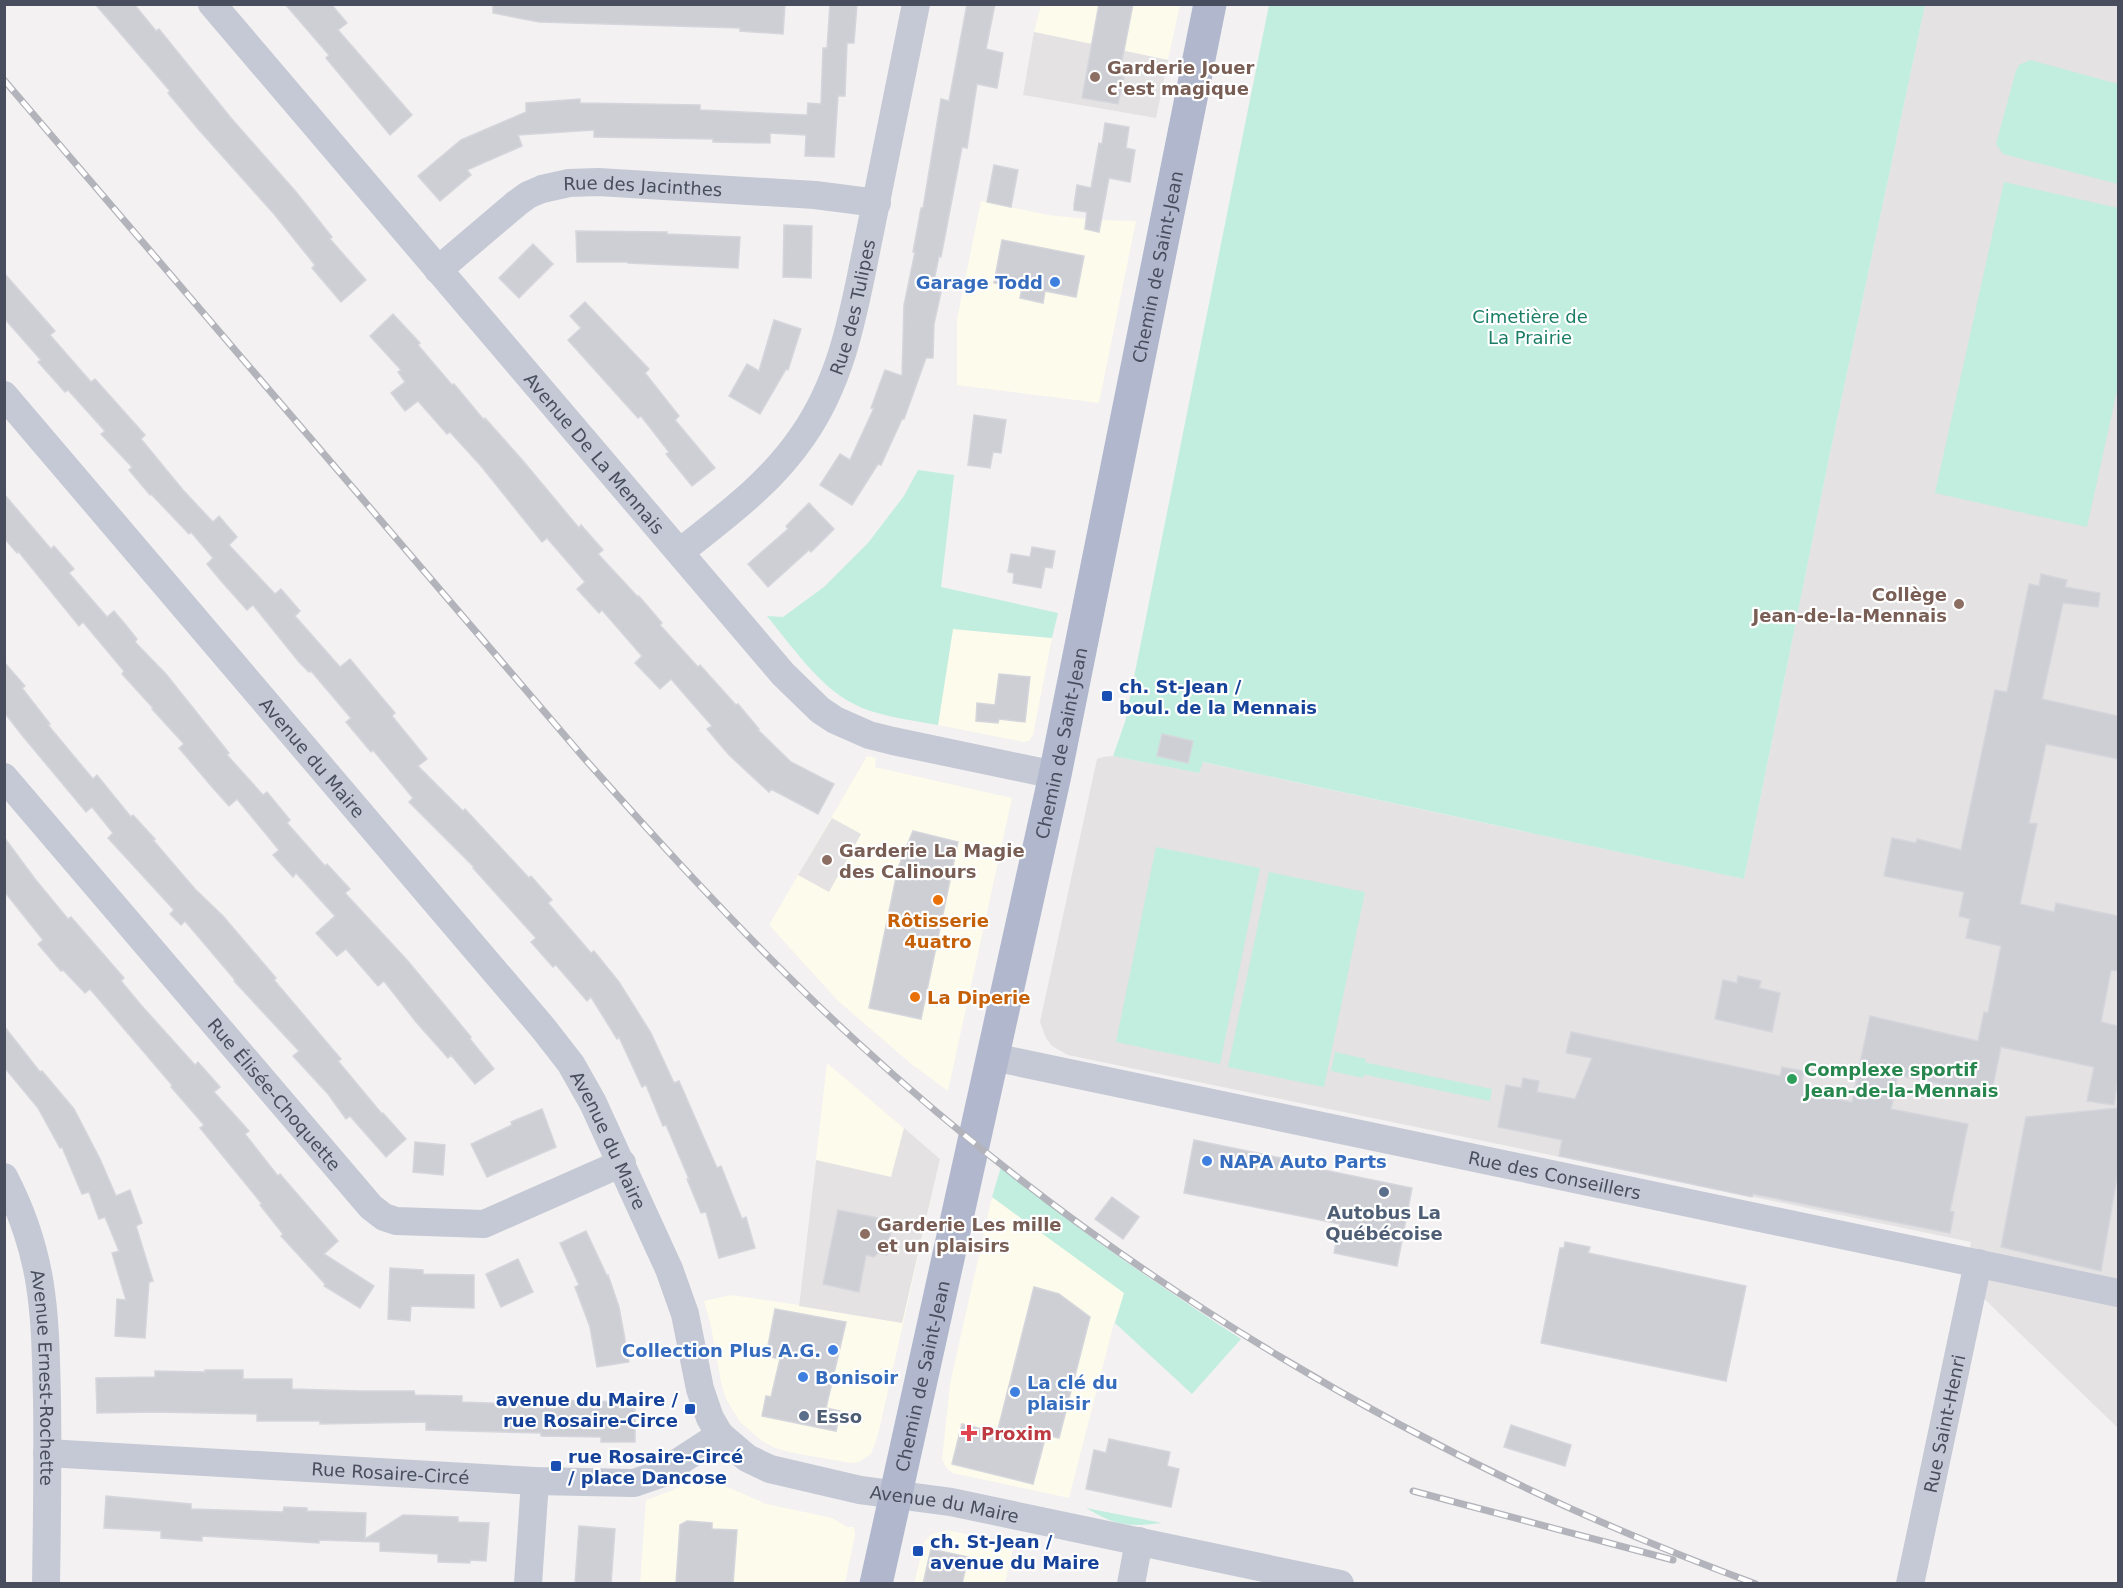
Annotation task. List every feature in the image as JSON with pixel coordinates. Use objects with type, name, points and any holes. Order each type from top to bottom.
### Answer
[{"type":"main road","name":"Chemin de Saint-Jean","points":[[876,1584],[1055,775],[1210,4]]},
{"type":"street","name":"Avenue De La Mennais","points":[[212,4],[783,674],[808,700],[835,720],[892,741],[1055,775]]},
{"type":"street","name":"Rue des Tulipes","points":[[680,552],[769,477],[802,438],[825,400],[839,367],[849,331],[916,4]]},
{"type":"street","name":"Rue des Jacinthes","points":[[438,270],[517,203],[542,189],[569,183],[598,182],[803,194],[876,203]]},
{"type":"street","name":"Avenue du Maire","points":[[4,395],[543,1028],[582,1082],[622,1163],[678,1290],[699,1389],[710,1418],[720,1435],[747,1458],[770,1469],[860,1490],[951,1502],[1340,1584]]},
{"type":"street","name":"Rue Élisée-Choquette","points":[[4,777],[378,1213],[396,1221],[484,1224],[622,1163]]},
{"type":"street","name":"Rue des Conseillers","points":[[993,1057],[2118,1293]]},
{"type":"street","name":"Avenue Ernest-Rochette","points":[[4,1177],[19,1207],[33,1246],[41,1284],[46,1338],[46,1584]]},
{"type":"street","name":"Rue Saint-Henri","points":[[1910,1584],[1978,1263]]},
{"type":"street","name":"Rue Rosaire-Circé","points":[[47,1453],[535,1480],[634,1483],[646,1481],[660,1474],[720,1435]]},
{"type":"street","points":[[528,1584],[535,1480]]},
{"type":"street","points":[[1131,1584],[1140,1541]]},
{"type":"shaded area","points":[[1041,5],[1180,5],[1168,60],[1034,32]]},
{"type":"shaded area","name":"Collège Jean-de-la-Mennais","points":[[1925,5],[2118,5],[2118,1428],[1972,1287],[1965,1277],[1971,1242],[1068,1055],[1052,1046],[1040,1022],[1097,759],[1103,757],[1113,756],[1199,773],[1202,762],[1744,879],[1830,453]]},
{"type":"shaded area","name":"Garderie Jouer c'est magique","points":[[1034,32],[1168,60],[1156,118],[1023,95]]},
{"type":"shaded area","points":[[981,201],[1048,215],[1136,221],[1099,403],[957,385],[957,319]]},
{"type":"shaded area","points":[[953,629],[1052,638],[1033,735],[1029,741],[1024,742],[938,725]]},
{"type":"shaded area","points":[[867,756],[876,758],[875,767],[1012,798],[948,1091],[910,1063],[838,1001],[769,925]]},
{"type":"shaded area","name":"Garderie La Magie des Calinours","points":[[832,818],[861,834],[829,892],[798,875]]},
{"type":"shaded area","points":[[827,1063],[940,1159],[878,1435],[871,1454],[859,1462],[851,1463],[775,1448],[762,1441],[740,1422],[726,1399],[722,1387],[704,1301],[731,1295],[799,1305]]},
{"type":"shaded area","name":"Garderie Les mille et un plaisirs","points":[[904,1128],[940,1159],[902,1323],[799,1306],[816,1160],[891,1177]]},
{"type":"shaded area","points":[[992,1197],[1125,1293],[1114,1323],[1069,1498],[952,1473],[942,1459],[950,1384]]},
{"type":"shaded area","points":[[689,1481],[714,1481],[766,1504],[832,1518],[847,1527],[854,1527],[855,1535],[845,1583],[640,1584],[646,1500]]},
{"type":"shaded area","points":[[947,1530],[1014,1544],[1005,1583],[914,1584],[924,1542],[932,1534]]},
{"type":"green space","name":"Cimetière de La Prairie","points":[[1269,5],[1925,5],[1830,453],[1744,879],[1203,762],[1199,773],[1113,756],[1125,722]]},
{"type":"green space","points":[[2030,60],[2118,84],[2118,184],[2003,154],[1996,144],[2016,71],[2019,65]]},
{"type":"green space","points":[[2004,182],[2118,208],[2118,386],[2087,527],[1935,493]]},
{"type":"green space","points":[[918,470],[954,475],[941,587],[1058,613],[1052,638],[953,629],[938,725],[871,711],[840,696],[806,664],[767,616],[783,617],[824,587],[868,543],[904,496]]},
{"type":"green space","points":[[1156,847],[1260,868],[1220,1064],[1116,1042]]},
{"type":"green space","points":[[1269,872],[1365,892],[1324,1087],[1228,1067]]},
{"type":"green space","points":[[1335,1052],[1366,1059],[1365,1062],[1368,1063],[1492,1089],[1490,1101],[1366,1075],[1363,1078],[1331,1071]]},
{"type":"green space","points":[[1001,1167],[1118,1256],[1241,1339],[1192,1394],[1115,1323],[1124,1293],[992,1197]]},
{"type":"green space","points":[[1086,1508],[1162,1523],[1122,1524]]},
{"type":"building","points":[[95,4],[134,4],[156,31],[159,29],[231,118],[297,193],[332,237],[330,239],[366,280],[341,302],[312,268],[315,265],[274,214],[199,130],[168,93],[170,91]]},
{"type":"building","points":[[285,4],[331,4],[347,23],[338,30],[412,115],[390,135],[326,58],[329,55]]},
{"type":"building","points":[[493,4],[785,4],[783,34],[740,31],[740,28],[539,22],[493,13]]},
{"type":"building","points":[[830,4],[857,4],[854,43],[847,43],[845,96],[838,96],[834,157],[805,156],[806,135],[770,133],[770,143],[713,142],[713,139],[594,137],[594,130],[518,135],[522,146],[467,170],[471,175],[440,201],[418,176],[461,140],[526,112],[526,103],[580,99],[580,103],[700,105],[700,110],[807,115],[808,103],[821,104],[823,48],[827,48]]},
{"type":"building","points":[[967,4],[995,4],[986,49],[1003,53],[997,88],[977,84],[967,148],[962,147],[941,257],[939,256],[932,290],[941,292],[934,324],[933,358],[926,358],[904,419],[881,465],[878,464],[852,505],[820,485],[840,454],[850,460],[874,408],[871,408],[885,370],[902,376],[904,305],[915,252],[913,252],[921,208],[923,208],[941,99],[949,101]]},
{"type":"building","points":[[1099,4],[1133,4],[1119,76],[1124,77],[1118,104],[1082,98]]},
{"type":"building","points":[[1105,123],[1129,127],[1126,148],[1135,150],[1130,182],[1109,178],[1099,232],[1085,229],[1087,212],[1074,210],[1074,205],[1077,185],[1091,188]]},
{"type":"building","points":[[994,165],[1018,170],[1011,207],[987,202]]},
{"type":"building","points":[[784,225],[812,226],[811,278],[783,277]]},
{"type":"building","points":[[576,231],[667,232],[667,234],[740,237],[738,268],[628,262],[577,262]]},
{"type":"building","points":[[1002,240],[1084,256],[1076,297],[1045,291],[1043,303],[1020,298],[1022,288],[994,283]]},
{"type":"building","points":[[533,244],[553,264],[519,298],[499,278]]},
{"type":"building","points":[[4,273],[55,331],[50,335],[91,382],[95,379],[145,435],[141,439],[183,490],[213,522],[219,516],[237,537],[229,545],[275,594],[281,589],[300,611],[295,616],[340,667],[350,659],[395,713],[392,716],[427,759],[418,766],[463,811],[465,809],[529,878],[531,876],[552,900],[548,903],[591,953],[594,951],[619,982],[651,1033],[674,1083],[679,1081],[717,1168],[721,1166],[742,1219],[746,1217],[755,1248],[719,1258],[706,1212],[701,1213],[666,1125],[663,1126],[646,1085],[642,1087],[619,1037],[617,1039],[591,997],[587,1001],[556,965],[553,967],[531,942],[536,938],[474,867],[409,802],[413,798],[346,722],[351,718],[311,671],[309,672],[299,662],[253,605],[247,610],[222,582],[207,564],[213,558],[191,532],[189,534],[150,495],[129,470],[132,467],[101,434],[105,431],[68,390],[65,392],[38,362],[41,360],[4,318]]},
{"type":"building","points":[[585,302],[649,369],[645,373],[679,416],[675,420],[715,468],[692,486],[666,454],[669,452],[641,416],[638,418],[568,340],[581,328],[570,316]]},
{"type":"building","points":[[393,314],[420,343],[418,345],[452,385],[454,384],[484,420],[485,418],[579,528],[581,525],[603,550],[598,554],[639,596],[662,623],[660,625],[698,667],[700,665],[736,705],[738,704],[758,730],[791,762],[834,784],[818,814],[771,789],[769,792],[729,755],[707,729],[712,726],[671,679],[660,689],[635,663],[642,656],[602,610],[599,613],[577,589],[585,582],[547,538],[542,542],[481,466],[450,432],[447,434],[418,401],[405,411],[391,393],[405,382],[398,372],[401,370],[370,336]]},
{"type":"building","points":[[774,320],[801,329],[788,370],[786,369],[760,414],[729,396],[747,364],[759,371]]},
{"type":"building","points":[[974,415],[1006,420],[1001,453],[993,452],[990,468],[968,465]]},
{"type":"building","points":[[4,494],[51,549],[54,546],[74,569],[69,573],[107,617],[114,611],[137,639],[135,642],[166,674],[229,753],[227,755],[263,795],[267,792],[290,820],[287,823],[325,866],[327,864],[350,889],[345,893],[407,960],[471,1037],[470,1039],[494,1069],[475,1084],[451,1055],[448,1058],[416,1022],[384,981],[378,986],[346,949],[337,956],[316,933],[335,916],[296,873],[293,877],[273,855],[279,850],[237,799],[229,806],[212,787],[179,748],[184,744],[122,674],[124,671],[83,622],[79,626],[18,551],[17,553],[4,538]]},
{"type":"building","points":[[809,503],[834,529],[811,552],[809,550],[768,587],[748,564],[788,529],[786,526]]},
{"type":"building","points":[[1032,547],[1055,551],[1052,568],[1045,567],[1041,588],[1013,583],[1014,573],[1008,572],[1011,554],[1030,557]]},
{"type":"building","points":[[2041,574],[2067,580],[2065,587],[2100,593],[2098,607],[2063,603],[2042,699],[2118,716],[2118,759],[2046,744],[2029,823],[2037,824],[2020,904],[2054,912],[2056,903],[2118,916],[2118,971],[2111,970],[2101,1022],[2118,1026],[2118,1077],[2114,1105],[2087,1101],[2094,1067],[2001,1047],[1993,1086],[1982,1084],[1980,1093],[1898,1075],[1891,1109],[1968,1124],[1950,1211],[1954,1212],[1950,1233],[1753,1194],[1752,1197],[1559,1156],[1562,1140],[1498,1127],[1506,1085],[1521,1088],[1523,1078],[1539,1081],[1537,1092],[1575,1099],[1592,1058],[1566,1053],[1571,1032],[1780,1076],[1782,1067],[1804,1071],[1802,1081],[1810,1088],[1812,1094],[1852,1102],[1870,1016],[1978,1041],[1984,1012],[1988,1013],[2001,946],[1966,938],[1970,919],[1959,916],[1964,892],[1884,876],[1892,838],[1916,843],[1917,839],[1961,850],[1995,690],[2007,692],[2029,584],[2039,586]]},
{"type":"building","points":[[4,662],[25,686],[22,688],[50,724],[48,725],[93,779],[97,775],[131,817],[133,815],[155,839],[153,840],[195,889],[223,916],[341,1059],[338,1061],[406,1139],[386,1157],[350,1116],[346,1119],[328,1094],[293,1056],[299,1051],[234,981],[185,921],[181,925],[170,914],[174,910],[108,838],[113,833],[92,807],[86,812],[4,712]]},
{"type":"building","points":[[999,674],[1030,677],[1025,722],[999,719],[998,723],[976,721],[977,703],[995,705]]},
{"type":"building","points":[[1162,734],[1193,741],[1188,763],[1157,756]]},
{"type":"building","points":[[913,831],[958,842],[921,1019],[869,1008],[898,868]]},
{"type":"building","points":[[4,837],[68,919],[71,917],[124,978],[121,981],[141,1005],[195,1065],[198,1062],[220,1087],[214,1092],[249,1131],[245,1134],[278,1176],[280,1174],[338,1241],[324,1254],[374,1286],[360,1308],[324,1286],[325,1284],[281,1236],[283,1234],[260,1205],[262,1204],[200,1128],[204,1125],[171,1087],[172,1085],[90,989],[85,993],[63,970],[61,971],[38,944],[43,940],[4,891]]},
{"type":"building","points":[[1738,976],[1761,981],[1759,988],[1780,993],[1772,1032],[1715,1019],[1723,980],[1737,983]]},
{"type":"building","points":[[4,1026],[40,1072],[42,1071],[74,1109],[116,1196],[130,1190],[142,1223],[136,1226],[153,1281],[149,1282],[145,1338],[115,1336],[117,1299],[126,1300],[112,1253],[119,1251],[105,1217],[99,1219],[89,1192],[82,1194],[62,1147],[60,1148],[38,1108],[4,1067]]},
{"type":"building","points":[[2118,1108],[2118,1171],[2101,1271],[2001,1247],[2026,1117]]},
{"type":"building","points":[[542,1109],[556,1147],[487,1177],[471,1144],[512,1125],[511,1122]]},
{"type":"building","points":[[1194,1140],[1412,1188],[1397,1266],[1334,1253],[1340,1224],[1184,1193]]},
{"type":"building","points":[[415,1142],[445,1145],[443,1175],[413,1172]]},
{"type":"building","points":[[1112,1197],[1139,1217],[1123,1239],[1095,1219]]},
{"type":"building","points":[[838,1210],[883,1219],[891,1229],[887,1255],[878,1253],[874,1257],[866,1255],[859,1292],[823,1284]]},
{"type":"building","points":[[586,1231],[608,1275],[619,1307],[629,1362],[597,1367],[590,1327],[575,1287],[579,1285],[560,1243]]},
{"type":"building","points":[[1565,1242],[1590,1247],[1588,1253],[1746,1286],[1726,1381],[1541,1343],[1560,1248],[1564,1248]]},
{"type":"building","points":[[518,1259],[533,1292],[501,1307],[486,1274]]},
{"type":"building","points":[[390,1268],[423,1270],[423,1274],[474,1275],[474,1308],[411,1306],[410,1321],[388,1319]]},
{"type":"building","points":[[1034,1287],[1059,1294],[1090,1317],[1059,1438],[1046,1435],[1033,1484],[952,1464],[962,1424],[997,1433]]},
{"type":"building","points":[[775,1309],[846,1322],[826,1408],[840,1411],[836,1431],[762,1416],[766,1396],[771,1397],[780,1359],[766,1356]]},
{"type":"building","points":[[205,1370],[243,1370],[243,1379],[292,1379],[292,1389],[414,1391],[415,1395],[462,1396],[462,1402],[541,1405],[541,1400],[635,1402],[635,1442],[601,1442],[601,1437],[541,1436],[541,1433],[426,1430],[426,1422],[320,1424],[320,1421],[257,1421],[257,1414],[97,1413],[96,1378],[155,1377],[155,1371],[205,1372]]},
{"type":"building","points":[[1511,1425],[1571,1445],[1565,1466],[1504,1447]]},
{"type":"building","points":[[1109,1439],[1170,1452],[1167,1466],[1179,1469],[1171,1507],[1086,1489],[1094,1450],[1106,1453]]},
{"type":"building","points":[[106,1496],[191,1504],[191,1509],[283,1512],[284,1507],[307,1508],[307,1511],[366,1513],[365,1539],[403,1515],[458,1517],[458,1522],[489,1523],[486,1561],[438,1562],[438,1554],[380,1551],[380,1542],[319,1540],[319,1543],[202,1536],[202,1541],[161,1538],[161,1531],[104,1528]]},
{"type":"building","points":[[687,1521],[712,1523],[712,1529],[737,1530],[733,1584],[676,1584],[680,1525]]},
{"type":"building","points":[[579,1526],[615,1529],[611,1584],[575,1584]]},
{"type":"building","points":[[931,1549],[968,1557],[962,1584],[923,1584]]},
{"type":"railway","points":[[4,80],[584,758],[650,831],[716,903],[820,1007],[955,1128],[1059,1209],[1168,1285],[1279,1356],[1395,1422],[1513,1482],[1633,1536],[1756,1584]]},
{"type":"railway","points":[[1413,1491],[1673,1560]]},
{"type":"place","name":"Garderie Jouer c'est magique","points":[[1095,77]]},
{"type":"place","name":"Garage Todd","points":[[1055,282]]},
{"type":"place","name":"Collège Jean-de-la-Mennais","points":[[1959,604]]},
{"type":"place","name":"ch. St-Jean / boul. de la Mennais","points":[[1107,696]]},
{"type":"place","name":"Garderie La Magie des Calinours","points":[[827,860]]},
{"type":"place","name":"Rôtisserie 4uatro","points":[[938,900]]},
{"type":"place","name":"La Diperie","points":[[915,997]]},
{"type":"place","name":"Complexe sportif Jean-de-la-Mennais","points":[[1792,1079]]},
{"type":"place","name":"NAPA Auto Parts","points":[[1207,1161]]},
{"type":"place","name":"Autobus La Québécoise","points":[[1384,1192]]},
{"type":"place","name":"Garderie Les mille et un plaisirs","points":[[865,1234]]},
{"type":"place","name":"Collection Plus A.G.","points":[[833,1350]]},
{"type":"place","name":"Bonisoir","points":[[803,1377]]},
{"type":"place","name":"La clé du plaisir","points":[[1015,1392]]},
{"type":"place","name":"avenue du Maire / rue Rosaire-Circe","points":[[690,1409]]},
{"type":"place","name":"Esso","points":[[804,1416]]},
{"type":"place","name":"Proxim","points":[[969,1433]]},
{"type":"place","name":"rue Rosaire-Circé / place Dancose","points":[[556,1466]]},
{"type":"place","name":"ch. St-Jean / avenue du Maire","points":[[918,1551]]}]
